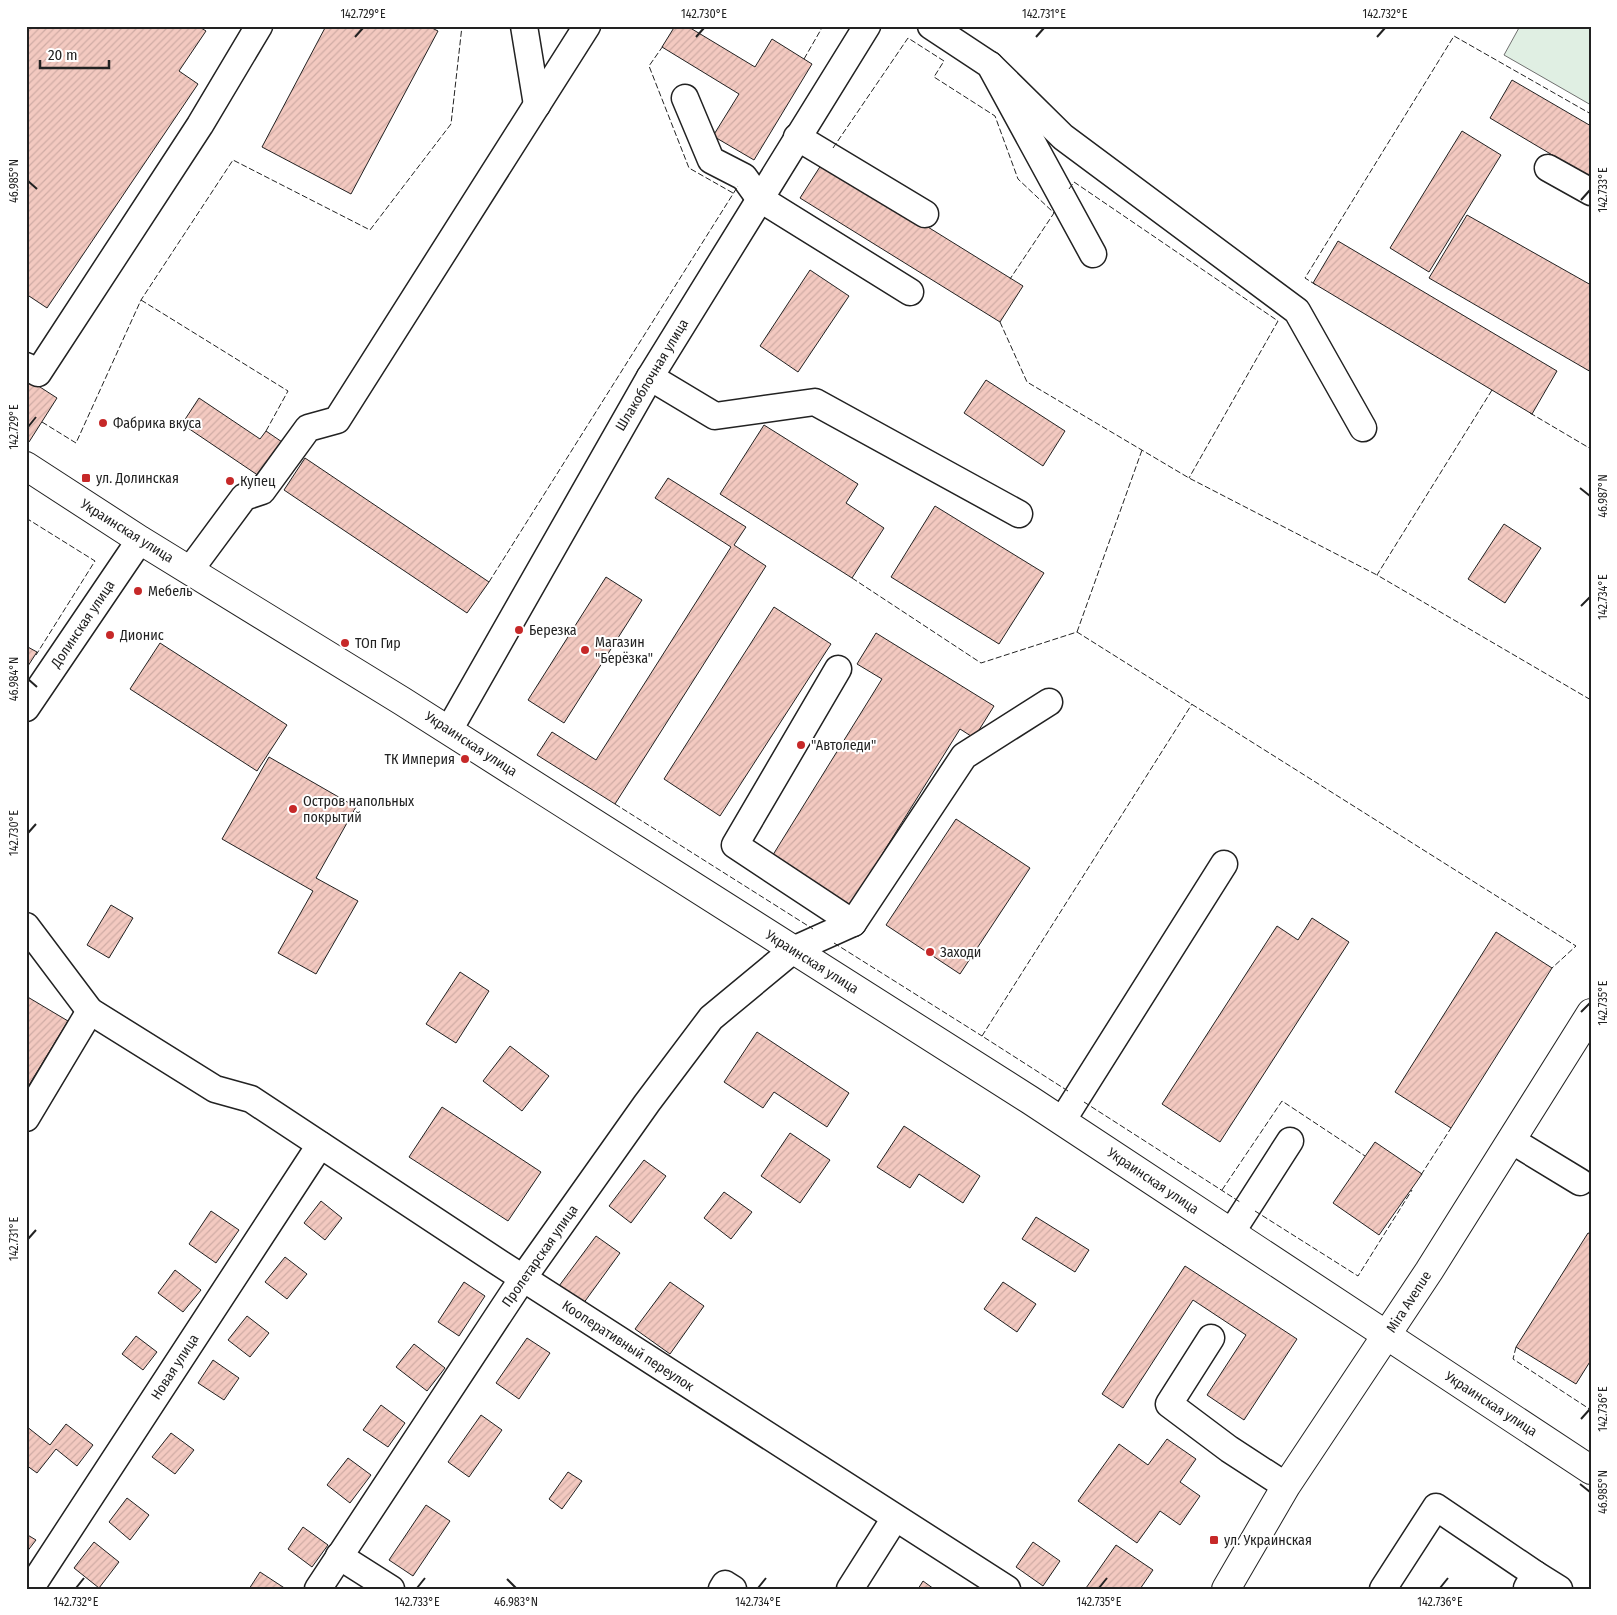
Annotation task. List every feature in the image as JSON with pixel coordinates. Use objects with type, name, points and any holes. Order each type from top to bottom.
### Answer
[{"type":"main road","name":"Украинская улица","points":[[26,466],[140,540],[449,730],[1062,1121],[1591,1470]]},
{"type":"main road","name":"Mira Avenue","points":[[1226,1589],[1286,1486],[1387,1336],[1591,1013]]},
{"type":"street","points":[[524,26],[537,104]]},
{"type":"street","points":[[190,570],[244,497],[262,491],[308,428],[337,420],[587,26]]},
{"type":"street","name":"Шлакоблочная улица","points":[[449,730],[650,377],[867,26]]},
{"type":"street","points":[[931,26],[990,65],[1063,137],[1297,311],[1363,428]]},
{"type":"street","points":[[26,366],[38,373],[200,125],[256,27]]},
{"type":"street","points":[[990,65],[1093,254]]},
{"type":"street","points":[[685,98],[711,160],[744,177],[760,198],[910,292]]},
{"type":"street","points":[[797,137],[926,214]]},
{"type":"street","points":[[1548,168],[1591,192]]},
{"type":"street","points":[[650,377],[715,416],[815,402],[1019,514]]},
{"type":"street","name":"Долинская улица","points":[[26,708],[140,540]]},
{"type":"street","points":[[838,669],[735,845],[853,923],[964,756],[1049,702]]},
{"type":"street","points":[[1062,1121],[1224,864]]},
{"type":"street","name":"Пролетарская улица","points":[[318,1589],[523,1278],[647,1103],[711,1018],[793,950],[853,923]]},
{"type":"street","points":[[26,926],[90,1011],[26,1118]]},
{"type":"street","name":"Кооперативный переулок","points":[[90,1011],[215,1089],[251,1099],[523,1278],[1007,1589]]},
{"type":"street","points":[[1511,1140],[1580,1182]]},
{"type":"street","points":[[1231,1233],[1290,1141]]},
{"type":"street","name":"Новая улица","points":[[30,1589],[320,1145]]},
{"type":"street","points":[[1210,1338],[1169,1404],[1229,1448],[1286,1486]]},
{"type":"street","points":[[1383,1589],[1436,1507],[1531,1582],[1559,1589]]},
{"type":"street","points":[[850,1589],[895,1518]]},
{"type":"street","points":[[339,1556],[391,1589]]},
{"type":"street","points":[[722,1589],[725,1584],[733,1589]]},
{"type":"green space","points":[[1520,26],[1591,26],[1591,105],[1504,55]]},
{"type":"building","points":[[26,26],[198,26],[206,31],[179,71],[198,84],[47,308],[26,294]]},
{"type":"building","points":[[326,26],[428,26],[438,31],[351,194],[262,147]]},
{"type":"building","points":[[675,26],[687,26],[755,67],[772,39],[812,64],[754,160],[713,136],[739,94],[662,47]]},
{"type":"building","points":[[1512,80],[1591,126],[1591,178],[1490,118]]},
{"type":"building","points":[[1462,131],[1501,155],[1429,272],[1390,248]]},
{"type":"building","points":[[823,162],[1023,286],[1000,322],[800,198]]},
{"type":"building","points":[[1467,215],[1591,285],[1591,372],[1429,278]]},
{"type":"building","points":[[1338,241],[1557,371],[1532,414],[1313,283]]},
{"type":"building","points":[[810,270],[849,296],[798,372],[760,346]]},
{"type":"building","points":[[26,378],[57,398],[29,442],[26,441]]},
{"type":"building","points":[[986,380],[1065,431],[1043,466],[964,413]]},
{"type":"building","points":[[199,398],[260,439],[266,431],[285,444],[262,478],[182,424]]},
{"type":"building","points":[[764,425],[858,484],[846,503],[884,528],[852,578],[720,494]]},
{"type":"building","points":[[305,458],[489,582],[467,613],[284,490]]},
{"type":"building","points":[[668,478],[746,527],[734,545],[766,566],[615,804],[537,755],[552,732],[596,760],[731,547],[655,498]]},
{"type":"building","points":[[935,506],[1044,573],[999,644],[891,577]]},
{"type":"building","points":[[1504,524],[1541,548],[1505,603],[1468,579]]},
{"type":"building","name":"Магазин \"Берёзка\"","points":[[606,577],[642,600],[564,723],[528,700]]},
{"type":"building","points":[[774,607],[831,644],[720,816],[664,779]]},
{"type":"building","points":[[876,633],[994,706],[974,738],[960,729],[850,906],[771,858],[882,679],[857,664]]},
{"type":"building","points":[[160,643],[287,725],[257,771],[130,689]]},
{"type":"building","points":[[26,646],[37,652],[26,669]]},
{"type":"building","points":[[269,757],[356,807],[316,878],[358,901],[316,974],[278,953],[313,891],[222,839]]},
{"type":"building","points":[[956,819],[1030,868],[960,974],[886,925]]},
{"type":"building","points":[[111,905],[133,918],[109,958],[87,945]]},
{"type":"building","points":[[1312,918],[1349,942],[1220,1142],[1162,1104],[1277,926],[1298,940]]},
{"type":"building","points":[[1496,932],[1552,968],[1451,1128],[1395,1092]]},
{"type":"building","points":[[460,972],[489,991],[456,1043],[426,1024]]},
{"type":"building","points":[[26,996],[68,1021],[26,1090]]},
{"type":"building","points":[[757,1032],[849,1093],[827,1127],[774,1092],[763,1108],[724,1082]]},
{"type":"building","points":[[510,1046],[549,1076],[522,1111],[483,1081]]},
{"type":"building","points":[[442,1107],[541,1172],[508,1221],[409,1157]]},
{"type":"building","points":[[904,1126],[980,1176],[963,1203],[919,1174],[910,1188],[877,1167]]},
{"type":"building","points":[[790,1133],[830,1160],[800,1203],[761,1176]]},
{"type":"building","points":[[1375,1142],[1422,1174],[1379,1235],[1333,1203]]},
{"type":"building","points":[[644,1160],[666,1176],[631,1223],[609,1206]]},
{"type":"building","points":[[724,1192],[752,1212],[731,1239],[704,1218]]},
{"type":"building","points":[[321,1201],[342,1218],[325,1240],[304,1223]]},
{"type":"building","points":[[211,1211],[239,1230],[216,1263],[189,1244]]},
{"type":"building","points":[[1036,1217],[1089,1250],[1075,1272],[1022,1239]]},
{"type":"building","points":[[1588,1233],[1591,1234],[1591,1360],[1576,1384],[1516,1347]]},
{"type":"building","points":[[596,1236],[620,1253],[583,1304],[559,1286]]},
{"type":"building","points":[[285,1257],[307,1274],[287,1299],[265,1282]]},
{"type":"building","points":[[1185,1266],[1297,1339],[1244,1420],[1207,1395],[1246,1335],[1193,1300],[1123,1408],[1102,1394]]},
{"type":"building","points":[[175,1270],[201,1290],[183,1312],[158,1293]]},
{"type":"building","points":[[464,1282],[485,1296],[459,1336],[438,1322]]},
{"type":"building","points":[[670,1282],[704,1306],[670,1354],[635,1329]]},
{"type":"building","points":[[1003,1282],[1036,1304],[1017,1332],[984,1309]]},
{"type":"building","points":[[247,1316],[269,1333],[250,1357],[228,1340]]},
{"type":"building","points":[[136,1336],[157,1352],[143,1370],[122,1354]]},
{"type":"building","points":[[527,1338],[550,1353],[519,1399],[496,1383]]},
{"type":"building","points":[[414,1344],[445,1368],[427,1391],[396,1367]]},
{"type":"building","points":[[213,1360],[239,1378],[224,1400],[198,1383]]},
{"type":"building","points":[[381,1405],[405,1423],[388,1447],[363,1430]]},
{"type":"building","points":[[481,1415],[502,1430],[469,1477],[448,1462]]},
{"type":"building","points":[[66,1424],[93,1445],[77,1466],[56,1449],[37,1473],[26,1465],[26,1426],[50,1445]]},
{"type":"building","points":[[171,1433],[194,1450],[175,1474],[152,1457]]},
{"type":"building","points":[[1167,1439],[1196,1459],[1180,1482],[1200,1496],[1180,1525],[1160,1511],[1137,1543],[1078,1501],[1119,1444],[1148,1465]]},
{"type":"building","points":[[348,1458],[371,1475],[350,1503],[327,1485]]},
{"type":"building","points":[[568,1472],[582,1481],[562,1509],[549,1499]]},
{"type":"building","points":[[127,1498],[149,1515],[130,1540],[109,1522]]},
{"type":"building","points":[[426,1505],[450,1521],[413,1576],[389,1560]]},
{"type":"building","points":[[303,1527],[328,1545],[312,1567],[288,1549]]},
{"type":"building","points":[[26,1534],[36,1540],[26,1553]]},
{"type":"building","points":[[94,1542],[119,1562],[99,1588],[74,1568]]},
{"type":"building","points":[[1033,1542],[1060,1561],[1043,1586],[1016,1567]]},
{"type":"building","points":[[1116,1545],[1153,1570],[1140,1589],[1086,1588]]},
{"type":"building","points":[[260,1572],[286,1589],[249,1589]]},
{"type":"building","points":[[923,1581],[934,1589],[918,1589]]},
{"type":"fence","points":[[42,422],[76,443],[141,300],[233,160],[370,230],[451,124],[462,26]]},
{"type":"fence","points":[[804,59],[823,26]]},
{"type":"fence","points":[[1316,285],[1305,278],[1454,36],[1591,114]]},
{"type":"fence","points":[[833,148],[908,38],[944,61],[934,77],[995,116],[1018,179],[1054,213],[1010,279]]},
{"type":"fence","points":[[663,46],[649,66],[689,168],[733,193]]},
{"type":"fence","points":[[1069,189],[1074,182],[1278,321],[1189,478]]},
{"type":"fence","points":[[489,582],[738,186]]},
{"type":"fence","points":[[141,300],[288,391],[266,431]]},
{"type":"fence","points":[[1000,322],[1027,382],[1189,478],[1377,575]]},
{"type":"fence","points":[[1492,390],[1377,575],[1591,700]]},
{"type":"fence","points":[[1530,413],[1591,449]]},
{"type":"fence","points":[[1077,632],[1142,450]]},
{"type":"fence","points":[[26,518],[95,561],[36,655]]},
{"type":"fence","points":[[852,578],[981,663],[1077,632],[1576,946],[1552,968]]},
{"type":"fence","points":[[1068,1091],[982,1036],[1192,704]]},
{"type":"fence","points":[[615,804],[813,929]]},
{"type":"fence","points":[[834,943],[982,1036]]},
{"type":"fence","points":[[1222,1190],[1282,1101],[1365,1156]]},
{"type":"fence","points":[[1084,1102],[1240,1202]]},
{"type":"fence","points":[[1421,1175],[1451,1128]]},
{"type":"fence","points":[[1255,1211],[1358,1276],[1412,1190]]},
{"type":"fence","points":[[1516,1347],[1513,1359],[1591,1410]]},
{"type":"place","name":"Фабрика вкуса","points":[[103,423]]},
{"type":"place","name":"ул. Долинская","points":[[86,478]]},
{"type":"place","name":"Купец","points":[[230,481]]},
{"type":"place","name":"Мебель","points":[[138,591]]},
{"type":"place","name":"Березка","points":[[519,630]]},
{"type":"place","name":"Дионис","points":[[110,635]]},
{"type":"place","name":"ТОп Гир","points":[[345,643]]},
{"type":"place","name":"Магазин \"Берёзка\"","points":[[585,650]]},
{"type":"place","name":"\"Автоледи\"","points":[[801,745]]},
{"type":"place","name":"ТК Империя","points":[[465,759]]},
{"type":"place","name":"Остров напольных покрытий","points":[[293,809]]},
{"type":"place","name":"Заходи","points":[[930,952]]},
{"type":"place","name":"ул. Украинская","points":[[1214,1540]]}]
